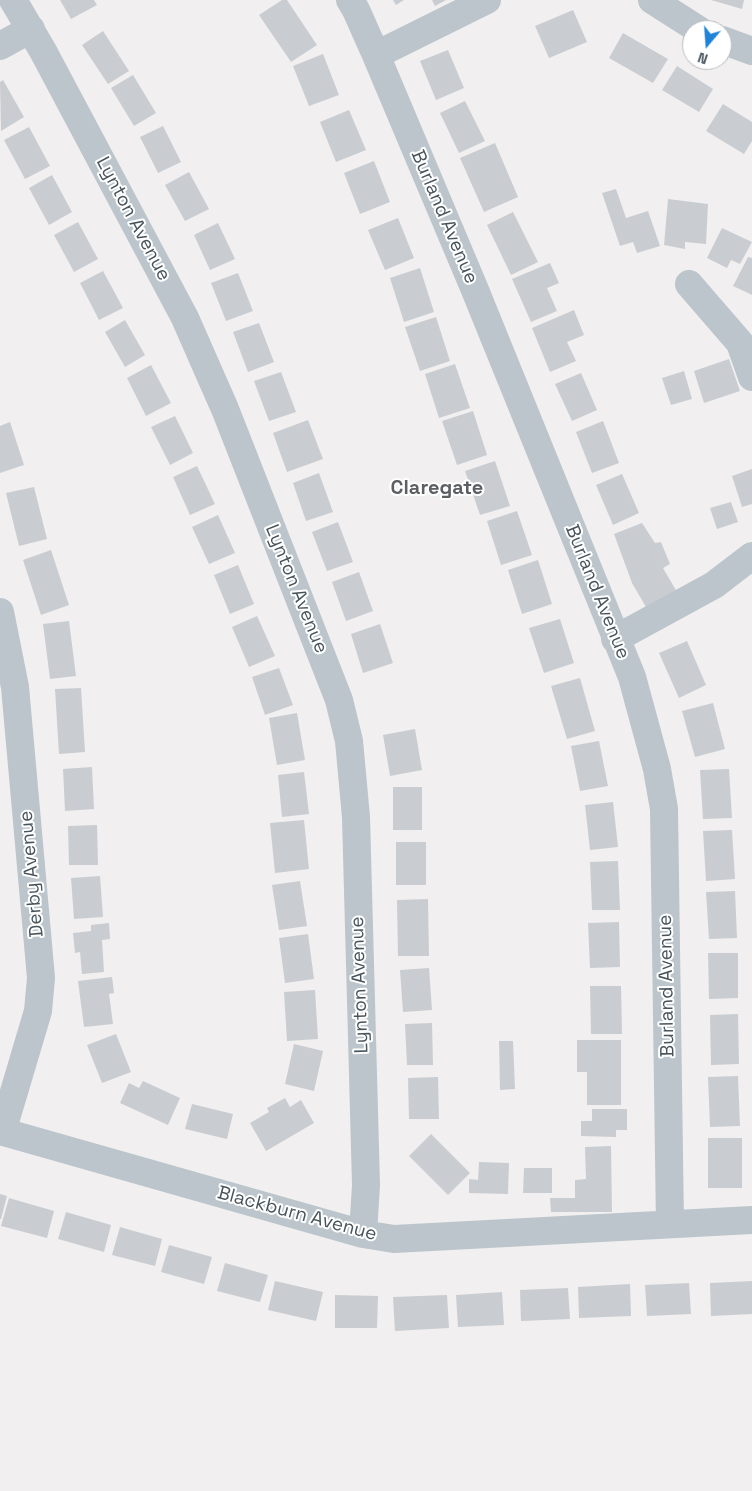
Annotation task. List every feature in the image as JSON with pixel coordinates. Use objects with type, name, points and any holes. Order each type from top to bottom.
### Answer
[{"type":"street","name":"Lynton Avenue","points":[[13,0],[31,29],[185,318],[225,409],[339,700],[349,741],[356,817],[366,1185],[363,1234]]},
{"type":"street","name":"Burland Avenue","points":[[350,0],[376,55],[475,290],[615,639],[632,676],[658,769],[664,809],[670,1224]]},
{"type":"street","points":[[376,55],[487,0]]},
{"type":"street","points":[[652,0],[683,20]]},
{"type":"street","points":[[0,46],[31,29]]},
{"type":"street","points":[[732,44],[752,51]]},
{"type":"street","points":[[689,284],[740,343],[752,377]]},
{"type":"street","points":[[615,639],[714,586],[752,556]]},
{"type":"street","name":"Derby Avenue","points":[[0,612],[15,687],[42,978],[38,1011],[1,1132]]},
{"type":"street","name":"Blackburn Avenue","points":[[1,1132],[363,1234],[394,1239],[752,1220]]},
{"type":"building","points":[[60,0],[94,0],[97,5],[71,19]]},
{"type":"building","points":[[282,0],[287,0],[317,45],[291,62],[259,15]]},
{"type":"building","points":[[393,0],[404,0],[396,5]]},
{"type":"building","points":[[432,0],[446,0],[435,6]]},
{"type":"building","points":[[711,0],[744,0],[742,9]]},
{"type":"building","points":[[573,10],[587,42],[549,58],[535,26]]},
{"type":"building","points":[[103,31],[129,71],[108,84],[82,45]]},
{"type":"building","points":[[623,33],[668,59],[653,83],[609,58]]},
{"type":"building","points":[[448,50],[464,88],[436,100],[420,61]]},
{"type":"building","points":[[323,54],[339,95],[309,106],[293,66]]},
{"type":"building","points":[[677,66],[713,89],[699,112],[662,90]]},
{"type":"building","points":[[133,75],[156,113],[134,126],[111,88]]},
{"type":"building","points":[[3,80],[24,117],[1,131],[0,82]]},
{"type":"building","points":[[465,101],[485,141],[459,153],[440,113]]},
{"type":"building","points":[[723,104],[752,122],[752,141],[744,154],[706,131]]},
{"type":"building","points":[[349,110],[366,150],[336,162],[320,122]]},
{"type":"building","points":[[163,126],[181,162],[158,173],[140,137]]},
{"type":"building","points":[[29,127],[50,166],[25,179],[4,140]]},
{"type":"building","points":[[495,143],[518,197],[484,212],[460,158]]},
{"type":"building","points":[[374,161],[390,202],[360,214],[344,173]]},
{"type":"building","points":[[189,172],[209,209],[185,221],[165,185]]},
{"type":"building","points":[[52,175],[72,212],[49,225],[29,188]]},
{"type":"building","points":[[616,189],[626,218],[648,211],[660,246],[637,253],[633,242],[620,246],[602,193]]},
{"type":"building","points":[[668,199],[708,204],[706,244],[685,242],[685,249],[664,245]]},
{"type":"building","points":[[513,212],[538,262],[511,275],[487,225]]},
{"type":"building","points":[[398,218],[414,258],[385,270],[368,230]]},
{"type":"building","points":[[78,222],[98,259],[74,272],[54,235]]},
{"type":"building","points":[[218,223],[235,259],[210,270],[194,235]]},
{"type":"building","points":[[722,228],[752,242],[740,264],[731,260],[727,268],[707,258]]},
{"type":"building","points":[[748,257],[752,258],[752,295],[733,286]]},
{"type":"building","points":[[550,263],[559,283],[547,288],[557,311],[531,322],[512,279]]},
{"type":"building","points":[[420,268],[434,312],[404,322],[390,278]]},
{"type":"building","points":[[103,271],[123,308],[99,320],[80,283]]},
{"type":"building","points":[[238,273],[253,311],[226,321],[211,283]]},
{"type":"building","points":[[574,310],[584,335],[567,342],[576,361],[550,372],[532,328]]},
{"type":"building","points":[[436,317],[450,361],[420,371],[405,327]]},
{"type":"building","points":[[125,320],[145,355],[125,367],[105,332]]},
{"type":"building","points":[[259,323],[274,362],[248,372],[233,332]]},
{"type":"building","points":[[729,359],[740,391],[704,403],[694,371]]},
{"type":"building","points":[[455,364],[470,408],[439,418],[425,374]]},
{"type":"building","points":[[151,365],[171,403],[146,416],[127,378]]},
{"type":"building","points":[[684,371],[692,399],[671,405],[662,378]]},
{"type":"building","points":[[281,372],[296,412],[269,421],[254,381]]},
{"type":"building","points":[[581,373],[597,410],[572,421],[555,384]]},
{"type":"building","points":[[473,411],[487,455],[457,465],[442,421]]},
{"type":"building","points":[[175,416],[193,453],[170,465],[151,427]]},
{"type":"building","points":[[308,420],[323,459],[287,472],[273,433]]},
{"type":"building","points":[[603,421],[619,463],[592,473],[576,432]]},
{"type":"building","points":[[10,422],[24,465],[0,473],[0,426]]},
{"type":"building","points":[[495,461],[510,506],[480,515],[465,471]]},
{"type":"building","points":[[197,466],[215,504],[190,515],[173,477]]},
{"type":"building","points":[[752,469],[752,504],[742,507],[732,476]]},
{"type":"building","points":[[319,473],[333,512],[306,521],[293,483]]},
{"type":"building","points":[[622,474],[639,513],[613,525],[596,485]]},
{"type":"building","points":[[34,487],[47,539],[19,546],[6,493]]},
{"type":"building","points":[[731,502],[738,522],[717,529],[710,508]]},
{"type":"building","points":[[517,511],[532,555],[501,565],[487,521]]},
{"type":"building","points":[[218,515],[235,553],[209,564],[192,527]]},
{"type":"building","points":[[338,522],[353,562],[327,571],[312,532]]},
{"type":"building","points":[[642,523],[655,543],[661,542],[670,564],[663,568],[677,592],[646,607],[632,583],[614,534]]},
{"type":"building","points":[[51,550],[69,605],[41,615],[23,560]]},
{"type":"building","points":[[538,560],[552,604],[522,614],[508,570]]},
{"type":"building","points":[[238,565],[254,604],[230,614],[214,575]]},
{"type":"building","points":[[359,572],[373,611],[346,621],[332,582]]},
{"type":"building","points":[[257,616],[275,656],[249,667],[232,627]]},
{"type":"building","points":[[560,619],[574,663],[544,673],[529,628]]},
{"type":"building","points":[[69,621],[76,676],[50,679],[43,624]]},
{"type":"building","points":[[380,624],[393,663],[363,673],[351,634]]},
{"type":"building","points":[[687,641],[706,685],[679,698],[659,653]]},
{"type":"building","points":[[279,668],[293,705],[265,715],[252,677]]},
{"type":"building","points":[[580,678],[595,731],[567,739],[551,686]]},
{"type":"building","points":[[81,688],[85,752],[59,754],[55,689]]},
{"type":"building","points":[[713,703],[725,749],[695,757],[682,711]]},
{"type":"building","points":[[297,713],[305,760],[277,765],[269,718]]},
{"type":"building","points":[[415,729],[422,770],[390,776],[383,735]]},
{"type":"building","points":[[599,741],[608,786],[580,791],[571,746]]},
{"type":"building","points":[[92,767],[94,809],[65,811],[63,769]]},
{"type":"building","points":[[729,769],[732,818],[703,819],[700,770]]},
{"type":"building","points":[[304,772],[309,814],[282,817],[278,775]]},
{"type":"building","points":[[393,787],[422,787],[422,830],[393,830]]},
{"type":"building","points":[[613,802],[618,847],[590,850],[585,805]]},
{"type":"building","points":[[304,820],[309,869],[275,873],[270,823]]},
{"type":"building","points":[[97,825],[98,865],[69,865],[68,826]]},
{"type":"building","points":[[732,830],[735,879],[706,881],[703,831]]},
{"type":"building","points":[[396,842],[426,842],[426,885],[396,885]]},
{"type":"building","points":[[618,861],[620,910],[592,910],[590,862]]},
{"type":"building","points":[[100,876],[103,917],[74,919],[71,878]]},
{"type":"building","points":[[300,881],[307,926],[279,930],[272,885]]},
{"type":"building","points":[[735,891],[737,938],[709,939],[706,892]]},
{"type":"building","points":[[428,899],[429,956],[398,956],[397,900]]},
{"type":"building","points":[[619,922],[620,967],[590,968],[588,923]]},
{"type":"building","points":[[109,923],[110,939],[102,940],[104,972],[82,974],[80,952],[75,953],[73,933],[91,931],[91,925]]},
{"type":"building","points":[[308,934],[314,979],[285,983],[279,938]]},
{"type":"building","points":[[708,953],[738,953],[738,998],[709,999]]},
{"type":"building","points":[[429,968],[432,1010],[403,1012],[400,970]]},
{"type":"building","points":[[112,977],[114,993],[109,994],[113,1024],[84,1027],[78,981]]},
{"type":"building","points":[[590,986],[621,986],[622,1034],[591,1034]]},
{"type":"building","points":[[315,990],[318,1039],[287,1041],[284,992]]},
{"type":"building","points":[[738,1014],[739,1064],[711,1065],[710,1015]]},
{"type":"building","points":[[432,1023],[433,1065],[407,1065],[405,1024]]},
{"type":"building","points":[[116,1034],[131,1072],[102,1083],[87,1045]]},
{"type":"building","points":[[577,1040],[621,1040],[621,1105],[587,1105],[587,1072],[577,1072]]},
{"type":"building","points":[[499,1041],[513,1041],[515,1089],[500,1090]]},
{"type":"building","points":[[294,1044],[323,1051],[314,1091],[285,1084]]},
{"type":"building","points":[[738,1076],[740,1126],[710,1127],[708,1077]]},
{"type":"building","points":[[438,1077],[439,1119],[409,1119],[408,1078]]},
{"type":"building","points":[[143,1081],[180,1098],[168,1125],[120,1103],[129,1083],[139,1088]]},
{"type":"building","points":[[285,1098],[290,1107],[301,1100],[314,1123],[266,1151],[250,1123],[269,1112],[267,1108]]},
{"type":"building","points":[[192,1104],[233,1114],[227,1139],[185,1129]]},
{"type":"building","points":[[592,1109],[627,1109],[627,1130],[616,1130],[616,1137],[581,1136],[581,1121],[592,1121]]},
{"type":"building","points":[[431,1134],[470,1173],[448,1195],[409,1156]]},
{"type":"building","points":[[708,1138],[742,1138],[742,1188],[708,1188]]},
{"type":"building","points":[[611,1146],[612,1212],[551,1212],[550,1198],[575,1198],[575,1180],[586,1179],[585,1147]]},
{"type":"building","points":[[479,1162],[509,1163],[508,1194],[469,1193],[469,1179],[478,1180]]},
{"type":"building","points":[[524,1168],[552,1168],[552,1193],[523,1193]]},
{"type":"building","points":[[0,1194],[7,1196],[1,1219],[0,1219]]},
{"type":"building","points":[[9,1198],[54,1211],[47,1238],[1,1226]]},
{"type":"building","points":[[66,1212],[111,1225],[104,1252],[58,1239]]},
{"type":"building","points":[[120,1227],[162,1239],[155,1266],[112,1255]]},
{"type":"building","points":[[169,1245],[212,1257],[204,1284],[161,1272]]},
{"type":"building","points":[[225,1263],[268,1275],[260,1302],[217,1291]]},
{"type":"building","points":[[275,1281],[323,1292],[316,1321],[268,1310]]},
{"type":"building","points":[[752,1281],[752,1314],[711,1316],[710,1283]]},
{"type":"building","points":[[689,1283],[691,1314],[647,1316],[645,1285]]},
{"type":"building","points":[[630,1284],[631,1316],[579,1318],[578,1287]]},
{"type":"building","points":[[568,1288],[570,1319],[521,1321],[520,1290]]},
{"type":"building","points":[[502,1292],[504,1325],[458,1327],[456,1295]]},
{"type":"building","points":[[335,1295],[378,1296],[377,1328],[335,1328]]},
{"type":"building","points":[[447,1295],[449,1328],[395,1331],[393,1297]]},
{"type":"district","name":"Claregate","points":[[437,489]]}]
